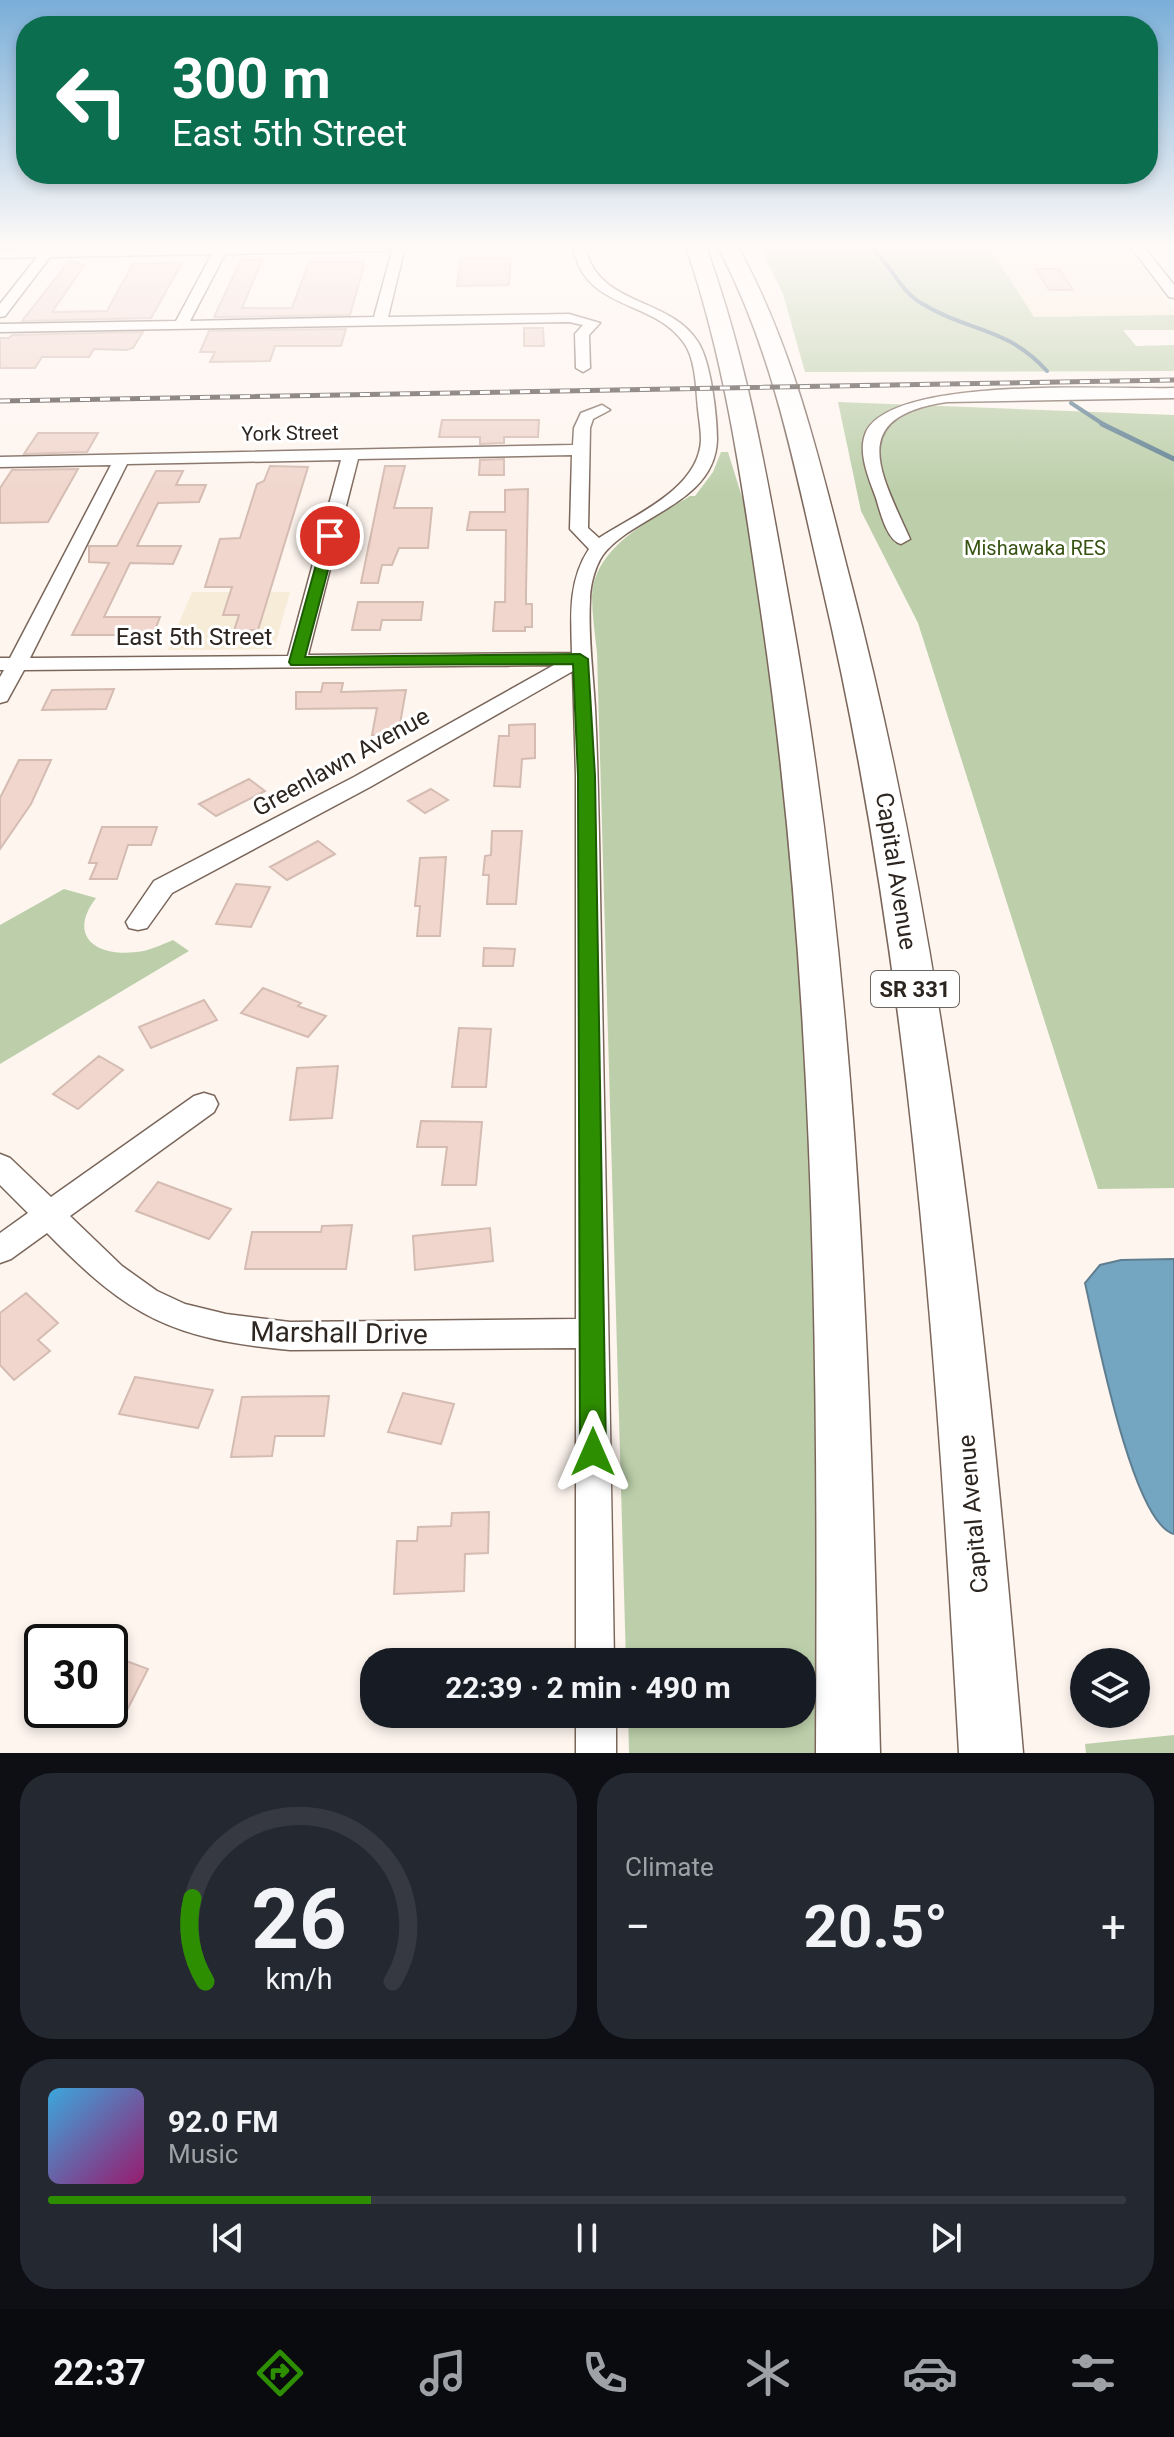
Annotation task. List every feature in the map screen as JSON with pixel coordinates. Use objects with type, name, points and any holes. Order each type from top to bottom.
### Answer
[{"type":"highway","points":[[720,329],[729,358],[783,643],[820,931],[844,1360],[848,1753]]},
{"type":"highway","name":"Capital Avenue","points":[[765,329],[798,431],[883,784],[924,1051],[950,1280],[977,1549],[991,1753]]},
{"type":"street","points":[[583,368],[582,334],[587,329]]},
{"type":"street","points":[[595,1648],[587,776],[580,659],[580,597],[586,572],[598,548],[688,485],[702,468],[708,453],[709,439],[694,346],[678,329]]},
{"type":"street","points":[[901,539],[887,507],[871,452],[871,437],[878,427],[901,410],[926,401],[966,396],[1174,393]]},
{"type":"street","points":[[598,548],[579,529],[577,516],[580,450],[586,416],[602,410]]},
{"type":"street","name":"York Street","points":[[0,462],[580,450]]},
{"type":"street","points":[[296,662],[351,454]]},
{"type":"street","points":[[0,697],[8,664],[122,459]]},
{"type":"street","name":"East 5th Street","points":[[8,664],[580,659]]},
{"type":"street","name":"Greenlawn Avenue","points":[[138,922],[163,887],[362,782],[580,659]]},
{"type":"street","points":[[0,1250],[204,1104]]},
{"type":"street","name":"Marshall Drive","points":[[0,1166],[129,1290],[164,1309],[198,1322],[244,1332],[290,1336],[592,1333]]},
{"type":"street","points":[[596,1728],[596,1753]]},
{"type":"shaded area","points":[[192,592],[290,592],[274,649],[168,650]]},
{"type":"green space","points":[[793,329],[1174,329],[1123,330],[1136,346],[1174,345],[1174,371],[805,372]]},
{"type":"green space","name":"Mishawaka RES","points":[[838,402],[1174,415],[1174,1188],[1098,1189],[918,623],[861,511]]},
{"type":"green space","points":[[721,452],[728,452],[747,513],[779,718],[808,1040],[818,1485],[817,1753],[629,1753],[628,1728],[816,1728],[816,1648],[626,1648],[597,653],[592,596],[595,578],[614,548],[644,524],[690,496],[695,496],[713,472]]},
{"type":"green space","points":[[64,889],[96,898],[84,923],[85,933],[98,947],[122,953],[136,952],[173,940],[189,951],[0,1064],[0,925]]},
{"type":"green space","points":[[1174,1735],[1174,1753],[1086,1753],[1085,1744]]},
{"type":"water","points":[[1174,1259],[1174,1534],[1159,1522],[1144,1497],[1130,1462],[1106,1379],[1085,1283],[1100,1265],[1121,1260]]},
{"type":"building","points":[[346,329],[341,346],[275,346],[270,361],[210,362],[215,352],[200,352],[209,331]]},
{"type":"building","points":[[524,329],[543,329],[544,346],[524,346]]},
{"type":"building","points":[[143,332],[133,348],[126,350],[94,349],[89,357],[42,357],[35,368],[0,368],[0,338],[12,335]]},
{"type":"building","points":[[442,420],[539,420],[538,437],[504,437],[504,443],[480,444],[480,437],[439,437]]},
{"type":"building","points":[[38,433],[98,433],[87,452],[24,454]]},
{"type":"building","points":[[504,459],[504,475],[479,475],[480,460]]},
{"type":"building","points":[[270,466],[308,467],[258,630],[234,631],[239,615],[223,615],[232,587],[205,587],[220,539],[240,538],[257,484],[264,481]]},
{"type":"building","points":[[385,466],[405,466],[394,508],[432,508],[428,548],[399,548],[392,565],[382,565],[378,583],[361,583]]},
{"type":"building","points":[[78,469],[48,522],[0,523],[0,488],[12,470]]},
{"type":"building","points":[[156,471],[183,471],[176,485],[206,485],[199,502],[158,503],[137,546],[181,546],[173,564],[130,563],[104,617],[160,617],[153,635],[72,635],[109,563],[89,562],[89,546],[117,546]]},
{"type":"building","points":[[528,489],[526,604],[532,604],[532,627],[525,627],[525,631],[493,631],[495,602],[505,602],[506,530],[467,530],[470,512],[505,512],[505,490]]},
{"type":"building","points":[[358,602],[423,602],[421,620],[382,620],[380,630],[352,630]]},
{"type":"building","points":[[323,683],[343,683],[341,692],[406,690],[398,735],[372,735],[377,708],[296,709],[296,692],[321,692]]},
{"type":"building","points":[[114,689],[106,709],[42,710],[52,690]]},
{"type":"building","points":[[535,724],[535,758],[522,759],[520,787],[494,786],[499,736],[509,736],[509,725]]},
{"type":"building","points":[[19,760],[51,760],[31,804],[0,849],[0,798]]},
{"type":"building","points":[[249,779],[265,791],[216,816],[199,804]]},
{"type":"building","points":[[431,789],[448,800],[425,813],[408,801]]},
{"type":"building","points":[[102,827],[157,827],[151,845],[128,845],[117,879],[90,879],[97,863],[89,863]]},
{"type":"building","points":[[492,831],[522,831],[516,904],[487,904],[489,875],[483,875],[485,856],[491,855]]},
{"type":"building","points":[[318,841],[335,854],[287,880],[270,867]]},
{"type":"building","points":[[446,857],[440,936],[417,936],[420,906],[415,906],[420,858]]},
{"type":"building","points":[[236,884],[270,887],[251,927],[216,924]]},
{"type":"building","points":[[484,948],[515,949],[513,966],[483,966]]},
{"type":"building","points":[[263,988],[326,1016],[308,1037],[241,1013]]},
{"type":"building","points":[[204,1000],[217,1020],[151,1048],[139,1027]]},
{"type":"building","points":[[459,1028],[491,1029],[486,1087],[452,1087]]},
{"type":"building","points":[[99,1056],[123,1070],[78,1109],[53,1094]]},
{"type":"building","points":[[338,1066],[332,1118],[290,1120],[297,1068]]},
{"type":"building","points":[[421,1121],[482,1122],[476,1185],[442,1185],[447,1147],[417,1147]]},
{"type":"building","points":[[158,1182],[231,1209],[209,1239],[136,1211]]},
{"type":"building","points":[[352,1225],[346,1269],[245,1269],[252,1232],[321,1232],[322,1226]]},
{"type":"building","points":[[490,1228],[493,1261],[415,1270],[413,1236]]},
{"type":"building","points":[[26,1293],[58,1323],[38,1340],[50,1351],[14,1380],[0,1365],[0,1313]]},
{"type":"building","points":[[135,1377],[213,1390],[198,1428],[119,1414]]},
{"type":"building","points":[[403,1393],[454,1404],[441,1444],[388,1432]]},
{"type":"building","points":[[329,1396],[324,1436],[275,1436],[272,1456],[231,1457],[242,1397]]},
{"type":"building","points":[[489,1512],[488,1553],[465,1554],[464,1591],[394,1594],[397,1541],[417,1541],[418,1527],[451,1526],[452,1513]]},
{"type":"building","points":[[128,1662],[148,1669],[128,1708]]},
{"type":"waterway","points":[[981,329],[1017,345],[1047,371]]},
{"type":"waterway","points":[[1071,403],[1106,426]]},
{"type":"waterway","points":[[1102,424],[1106,426]]},
{"type":"waterway","points":[[1106,426],[1174,459]]},
{"type":"railway","points":[[0,401],[1174,380]]},
{"type":"route","points":[[330,536],[296,662],[580,659],[587,776],[593,1452]]}]
